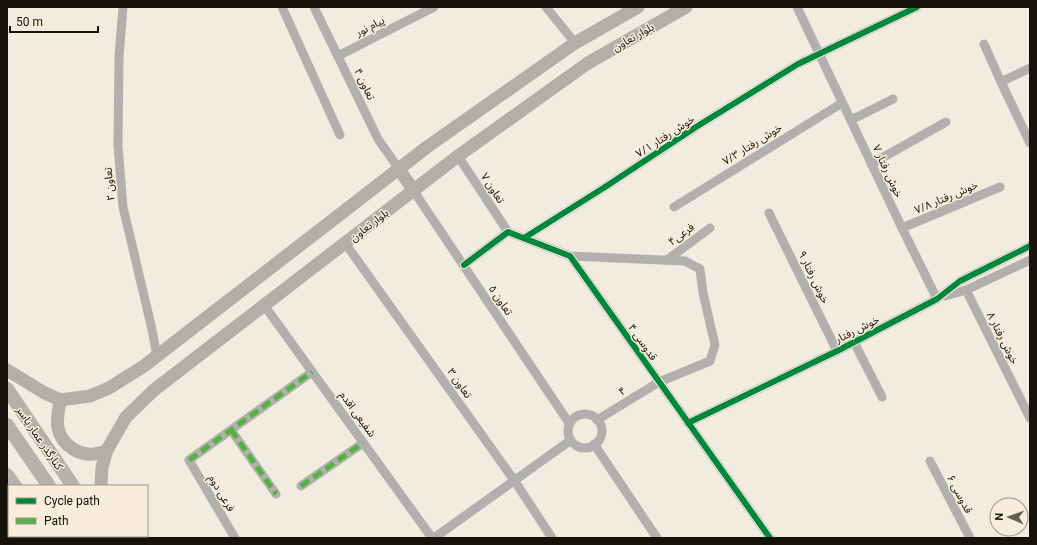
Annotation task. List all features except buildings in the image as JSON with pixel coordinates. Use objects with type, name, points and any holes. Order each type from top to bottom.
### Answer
[{"type":"main road","points":[[7,370],[43,392],[60,400],[90,396],[109,388],[144,366],[427,147],[575,43],[638,7]]},
{"type":"main road","name":"بلوار تعاون","points":[[101,485],[102,467],[107,450],[126,417],[154,390],[413,190],[538,98],[588,63],[686,7]]},
{"type":"main road","points":[[398,169],[413,190]]},
{"type":"main road","name":"کنارگذر عمار یاسر","points":[[7,389],[72,485]]},
{"type":"main road","points":[[60,400],[57,418],[58,427],[60,436],[66,444],[73,450],[81,453],[99,453],[107,450]]},
{"type":"main road","points":[[7,425],[48,485]]},
{"type":"main road","points":[[7,475],[14,485]]},
{"type":"street","name":"تعاون ۲","points":[[124,7],[119,57],[118,146],[123,207],[157,356]]},
{"type":"street","points":[[282,7],[340,135]]},
{"type":"street","name":"تعاون ۴","points":[[314,7],[378,140],[398,169]]},
{"type":"street","name":"پیام نور","points":[[338,56],[421,10],[434,7]]},
{"type":"street","points":[[546,7],[575,43]]},
{"type":"street","name":"خوش رفتار ۷","points":[[797,7],[871,164],[938,299]]},
{"type":"street","name":"خوش رفتار ۷/۱","points":[[524,238],[696,127],[798,64],[917,7]]},
{"type":"street","points":[[984,44],[1030,143]]},
{"type":"street","points":[[1001,82],[1030,68]]},
{"type":"street","points":[[851,120],[894,99]]},
{"type":"street","name":"خوش رفتار ۷/۳","points":[[674,207],[842,103]]},
{"type":"street","points":[[871,164],[946,122]]},
{"type":"street","name":"تعاون ۷","points":[[458,156],[508,232]]},
{"type":"street","name":"خوش رفتار ۷/۸","points":[[902,228],[1000,187]]},
{"type":"street","name":"تعاون ۵","points":[[413,190],[569,423]]},
{"type":"street","name":"خوش رفتار ۹","points":[[769,213],[837,351]]},
{"type":"street","name":"فرعی۴","points":[[667,260],[710,228]]},
{"type":"street","points":[[464,265],[508,232],[570,256],[667,260]]},
{"type":"street","name":"تعاون ۳","points":[[345,243],[514,480],[552,538]]},
{"type":"street","name":"خوش رفتار","points":[[938,299],[960,281],[1030,246]]},
{"type":"street","name":"قدوسی ۴","points":[[570,256],[770,538]]},
{"type":"street","name":"۴","points":[[597,420],[659,382],[710,361],[715,345],[703,294],[700,269],[685,261],[667,260]]},
{"type":"street","name":"خوش رفتار","points":[[688,423],[837,351],[938,299],[966,290],[1030,260]]},
{"type":"street","name":"خوش رفتار ۸","points":[[966,290],[1030,418]]},
{"type":"street","name":"شفیعی اقدم","points":[[264,305],[433,538]]},
{"type":"street","points":[[854,342],[882,397]]},
{"type":"street","points":[[276,494],[231,430],[312,372]]},
{"type":"street","points":[[582,414],[594,416],[597,420],[601,424],[602,430],[599,440],[590,447],[584,448],[574,444],[568,435],[569,423],[577,415],[582,414]]},
{"type":"street","name":"فرعی دوم","points":[[231,430],[188,460],[235,538]]},
{"type":"street","points":[[433,538],[571,440]]},
{"type":"street","points":[[301,486],[363,443]]},
{"type":"street","points":[[594,444],[657,538]]},
{"type":"street","name":"قدوسی ۶","points":[[930,461],[970,538]]},
{"type":"marked path","points":[[189,460],[312,372]]},
{"type":"marked path","points":[[231,430],[276,494]]},
{"type":"marked path","points":[[301,486],[363,443]]},
{"type":"cycle path","points":[[524,238],[696,127],[798,64],[917,7]]},
{"type":"cycle path","points":[[464,265],[508,232],[570,256],[770,538]]},
{"type":"cycle path","points":[[688,423],[837,351],[937,299],[960,281],[1030,246]]}]
